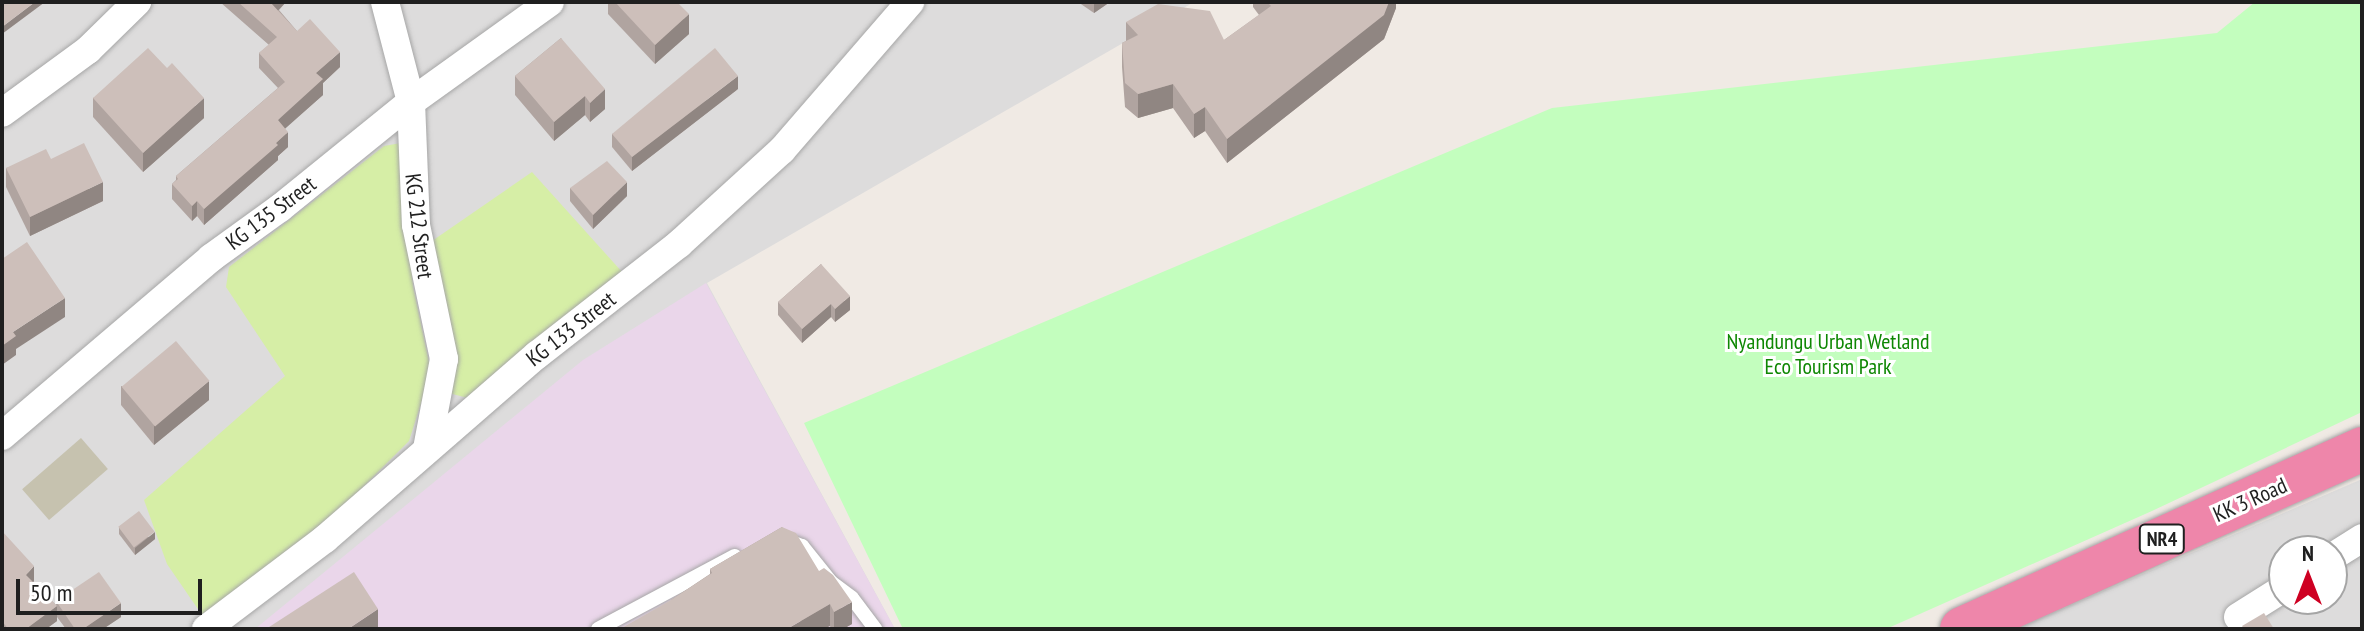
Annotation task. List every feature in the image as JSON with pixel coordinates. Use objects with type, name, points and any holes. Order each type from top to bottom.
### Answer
[{"type":"highway","name":"KK 3 Road","points":[[1962,629],[2362,449]]},
{"type":"street","points":[[2,113],[88,50],[137,2]]},
{"type":"street","name":"KG 212 Street","points":[[385,2],[411,102],[416,225],[444,359],[427,449]]},
{"type":"street","name":"KG 135 Street","points":[[2,436],[211,258],[280,208],[411,102],[550,2]]},
{"type":"street","name":"KG 133 Street","points":[[206,629],[325,539],[537,355],[679,244],[782,150],[910,2]]},
{"type":"street","points":[[2238,617],[2268,598]]},
{"type":"lane","points":[[781,537],[802,546],[831,582],[852,598],[875,629]]},
{"type":"lane","points":[[598,629],[730,557],[754,552]]},
{"type":"shaded area","points":[[2,2],[1194,2],[707,283],[895,629],[2,629]]},
{"type":"shaded area","points":[[706,283],[895,629],[255,629],[583,360]]},
{"type":"shaded area","points":[[81,438],[108,469],[49,520],[22,489]]},
{"type":"shaded area","points":[[2362,479],[2362,629],[2016,629]]},
{"type":"green space","name":"Nyandungu Urban Wetland Eco Tourism Park","points":[[2255,2],[2362,2],[2362,412],[2152,511],[1886,629],[903,629],[804,423],[1552,108],[2217,33]]},
{"type":"green space","points":[[401,143],[413,286],[431,372],[409,441],[329,521],[202,615],[167,564],[144,500],[285,376],[226,287],[229,267],[384,146]]},
{"type":"green space","points":[[532,172],[623,273],[475,400],[449,393],[432,241]]},
{"type":"building","points":[[2,2],[35,2],[2,27]]},
{"type":"building","points":[[238,2],[272,2],[297,31],[310,19],[340,52],[316,73],[323,79],[278,120],[288,132],[276,143],[278,145],[204,209],[197,201],[192,206],[172,184],[178,179],[176,176],[285,82],[259,53],[277,37]]},
{"type":"building","points":[[615,2],[677,2],[689,14],[655,45]]},
{"type":"building","points":[[1267,2],[1389,2],[1384,15],[1227,139],[1205,107],[1194,114],[1173,84],[1138,94],[1125,83],[1122,43],[1138,35],[1126,22],[1158,4],[1210,11],[1224,40],[1271,6]]},
{"type":"building","points":[[561,38],[605,89],[590,103],[585,96],[554,122],[515,76]]},
{"type":"building","points":[[148,48],[167,68],[172,63],[204,98],[143,153],[93,98]]},
{"type":"building","points":[[715,48],[738,76],[632,157],[612,134]]},
{"type":"building","points":[[84,143],[103,182],[30,217],[6,168],[46,149],[51,159]]},
{"type":"building","points":[[607,161],[627,182],[593,215],[570,188]]},
{"type":"building","points":[[27,242],[65,298],[13,332],[16,336],[2,346],[2,259]]},
{"type":"building","points":[[821,264],[850,296],[835,309],[831,304],[802,329],[778,302]]},
{"type":"building","points":[[176,341],[209,381],[155,426],[122,387]]},
{"type":"building","points":[[139,511],[155,532],[134,547],[118,527]]},
{"type":"building","points":[[782,527],[796,533],[819,571],[824,568],[833,575],[852,602],[834,612],[830,604],[787,629],[620,629],[712,573],[710,569]]},
{"type":"building","points":[[2,531],[34,566],[26,575],[57,606],[26,629],[8,629],[2,621]]},
{"type":"building","points":[[99,572],[121,603],[83,629],[75,629],[56,601]]},
{"type":"building","points":[[354,572],[378,609],[348,629],[266,629]]},
{"type":"building","points":[[2264,613],[2274,629],[2244,629],[2242,626]]}]
